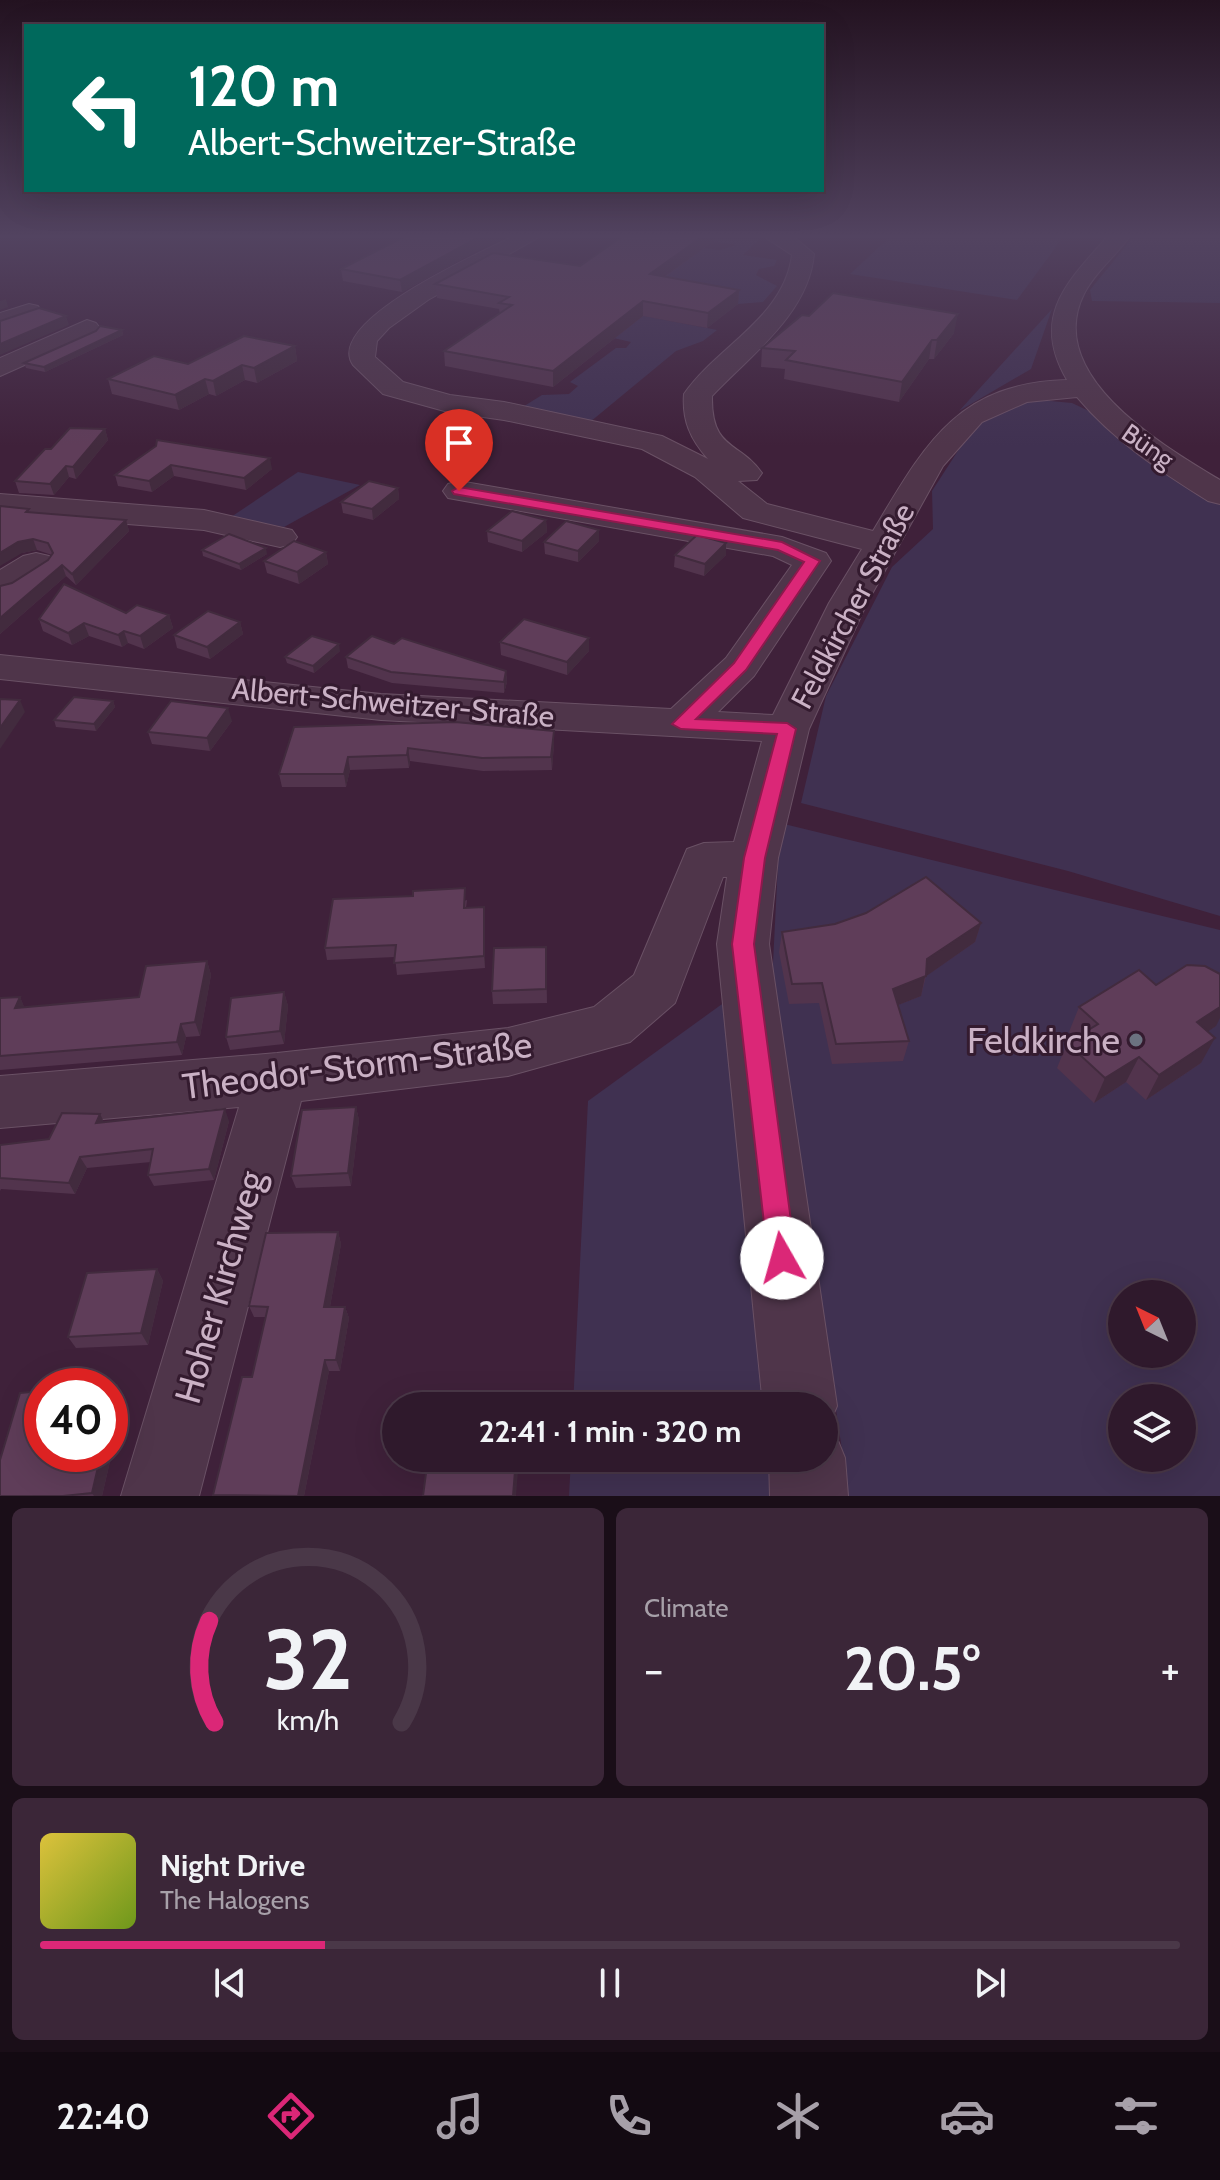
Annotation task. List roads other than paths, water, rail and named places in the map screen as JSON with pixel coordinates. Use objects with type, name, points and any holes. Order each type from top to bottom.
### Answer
[{"type":"street","points":[[406,306],[382,321],[365,338],[361,348],[362,359],[393,388],[448,403],[519,413],[651,442],[706,470],[755,511],[850,522],[890,532]]},
{"type":"street","points":[[784,306],[698,394],[696,410],[701,426],[717,453],[778,488],[850,522]]},
{"type":"street","name":"Büng","points":[[1067,306],[1063,334],[1068,358],[1086,388],[1113,421],[1160,457],[1220,494]]},
{"type":"street","points":[[0,322],[29,311]]},
{"type":"street","points":[[0,368],[87,328]]},
{"type":"street","name":"Feldkircher Straße","points":[[798,1392],[743,944],[754,858],[787,729],[848,603],[930,462],[972,416],[1019,395],[1052,389],[1086,388]]},
{"type":"street","points":[[459,491],[782,547],[813,561],[740,667],[681,724]]},
{"type":"street","points":[[0,504],[204,520],[280,537]]},
{"type":"street","points":[[0,586],[36,564]]},
{"type":"street","name":"Albert-Schweitzer-Straße","points":[[0,667],[381,707],[787,729]]},
{"type":"street","name":"Theodor-Storm-Straße","points":[[0,1102],[277,1078],[508,1052],[610,1026],[656,988],[704,861],[754,858]]},
{"type":"street","name":"Hoher Kirchweg","points":[[160,1496],[277,1078]]},
{"type":"street","points":[[808,1472],[809,1496]]},
{"type":"place","name":"Feldkirche","points":[[1136,1040]]}]
